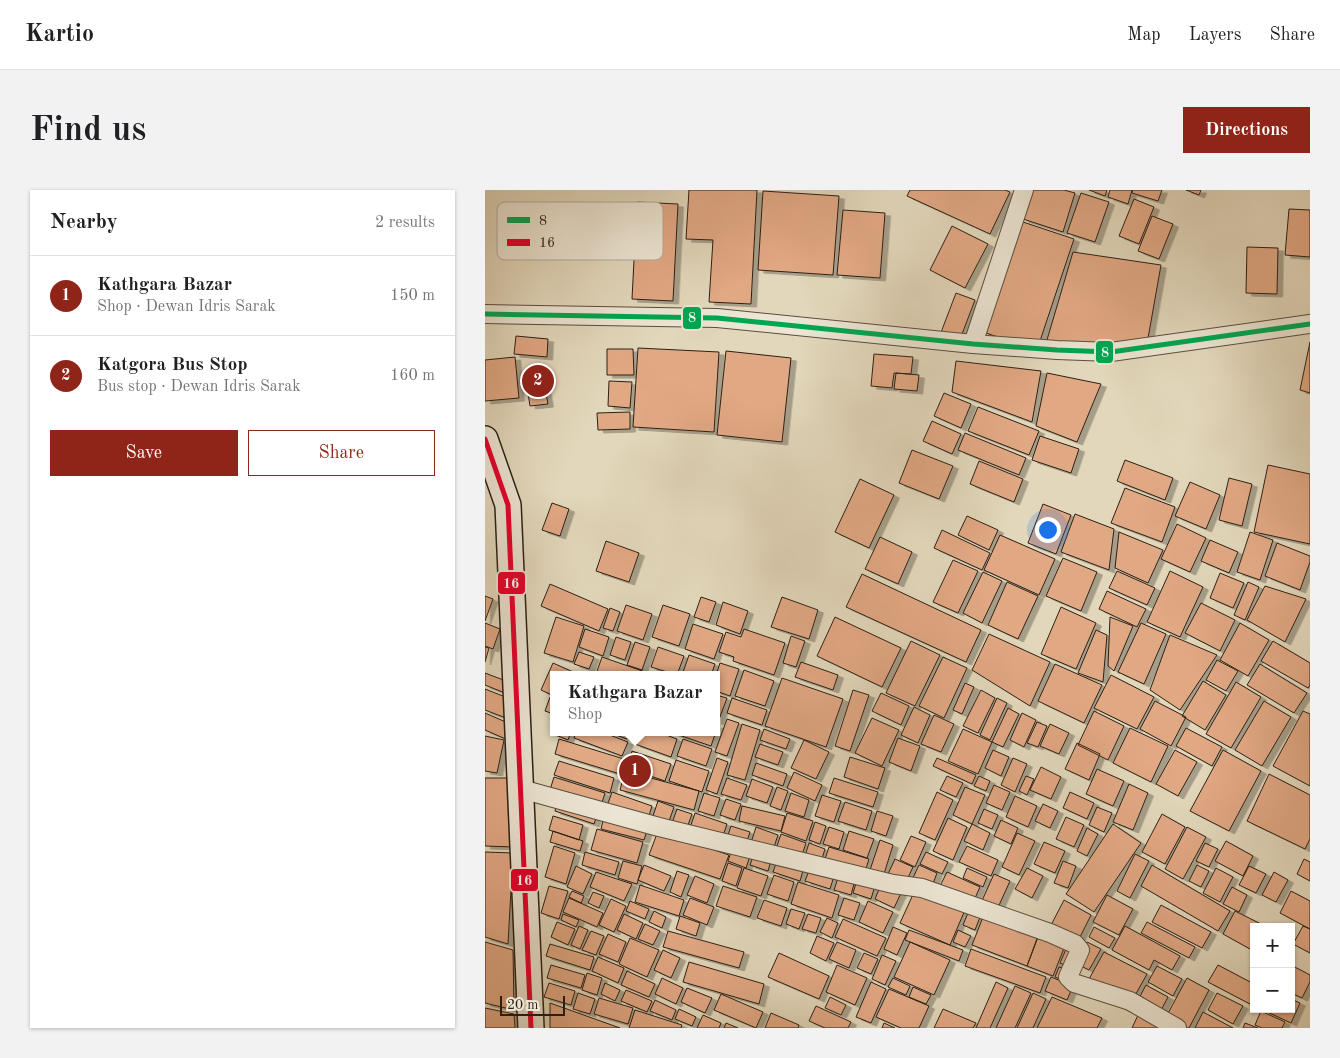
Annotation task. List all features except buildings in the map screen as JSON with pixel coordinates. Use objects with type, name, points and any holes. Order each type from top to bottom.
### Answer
[{"type":"main road","points":[[485,439],[508,504],[531,1028]]},
{"type":"street","points":[[973,344],[1024,190]]},
{"type":"street","points":[[485,314],[717,318],[973,344],[1111,352],[1310,324]]},
{"type":"street","points":[[521,789],[649,824],[893,884],[922,888],[1050,933],[1075,944],[1080,950],[1068,977],[1074,983],[1130,1001],[1177,1028]]},
{"type":"transit line","name":"8","points":[[485,314],[717,318],[973,344],[1111,352],[1310,324]]},
{"type":"transit line","name":"16","points":[[485,439],[508,505],[531,1028]]},
{"type":"place","name":"Katgora Bus Stop","points":[[538,381]]},
{"type":"place","name":"Kathgara Bazar","points":[[635,771]]}]
